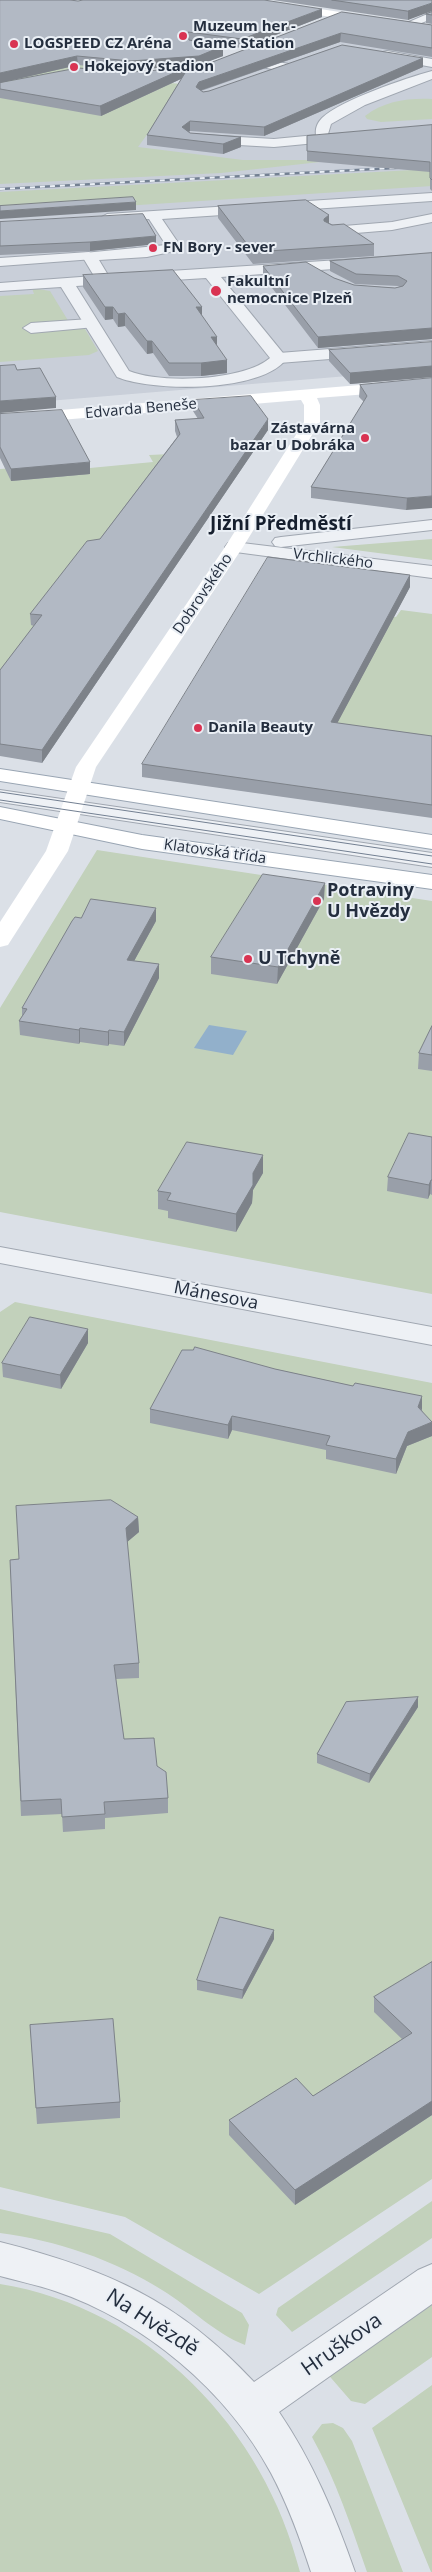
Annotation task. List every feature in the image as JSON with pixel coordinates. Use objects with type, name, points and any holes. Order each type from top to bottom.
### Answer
[{"type":"street","points":[[238,0],[432,29]]},
{"type":"street","points":[[317,24],[342,15]]},
{"type":"street","points":[[408,25],[432,15]]},
{"type":"street","points":[[247,52],[226,56],[294,66],[260,77]]},
{"type":"street","points":[[377,53],[432,63]]},
{"type":"street","points":[[323,139],[321,133],[324,123],[338,113],[432,75]]},
{"type":"street","points":[[190,137],[274,143],[360,136]]},
{"type":"street","points":[[96,219],[432,197]]},
{"type":"street","points":[[369,201],[392,226]]},
{"type":"street","points":[[0,262],[170,250],[174,246],[153,215]]},
{"type":"street","points":[[332,230],[392,226],[432,218]]},
{"type":"street","points":[[89,256],[104,280]]},
{"type":"street","points":[[0,287],[432,258]]},
{"type":"street","points":[[310,266],[330,280]]},
{"type":"street","points":[[210,273],[279,358],[432,346]]},
{"type":"street","name":"Edvarda Beneše","points":[[66,283],[123,374],[138,381],[165,383],[246,375],[268,367],[279,358]]},
{"type":"street","points":[[31,328],[90,324]]},
{"type":"street","name":"Edvarda Beneše","points":[[0,420],[432,384]]},
{"type":"street","name":"Dobrovského","points":[[0,940],[57,851],[86,767],[234,547],[312,422],[312,405],[307,395]]},
{"type":"street","points":[[234,547],[432,525]]},
{"type":"street","name":"Vrchlického","points":[[234,547],[432,572]]},
{"type":"street","name":"Klatovská třída","points":[[0,775],[142,842],[432,882]]},
{"type":"street","name":"Klatovská třída","points":[[0,796],[432,860]]},
{"type":"street","name":"Klatovská třída","points":[[0,814],[72,808],[432,842]]},
{"type":"street","name":"Mánesova","points":[[0,1255],[432,1336]]},
{"type":"street","name":"Na Hvězdě","points":[[0,2259],[39,2268],[78,2281],[142,2312],[201,2354],[237,2388],[287,2458],[309,2501],[333,2572]]},
{"type":"street","name":"Hruškova","points":[[252,2407],[432,2282]]},
{"type":"shaded area","name":"Fakultní nemocnice Plzeň","points":[[346,26],[432,40],[432,369],[0,405],[0,179],[59,136]]},
{"type":"green space","points":[[0,21],[154,64],[133,73],[112,69],[109,72],[111,79],[184,84],[138,147],[243,160],[338,160],[221,173],[0,184]]},
{"type":"green space","points":[[414,99],[432,99],[432,119],[381,122],[367,119],[365,116],[388,104]]},
{"type":"green space","points":[[432,169],[432,186],[0,214],[0,192]]},
{"type":"green space","points":[[32,288],[50,291],[72,327],[85,329],[98,351],[89,355],[0,362],[0,296],[34,294]]},
{"type":"green space","points":[[171,454],[0,728],[0,469],[15,468],[22,480],[54,477],[86,461],[90,468],[153,462],[149,455]]},
{"type":"green space","points":[[432,539],[432,560],[332,547]]},
{"type":"green space","points":[[336,609],[396,617],[401,610],[432,614],[432,750],[217,742]]},
{"type":"green space","points":[[97,850],[432,901],[432,1294],[0,1212],[0,1008]]},
{"type":"green space","points":[[15,1302],[432,1383],[432,2179],[259,2294],[125,2217],[0,2187],[0,1312]]},
{"type":"green space","points":[[432,2201],[432,2238],[292,2332],[276,2315],[278,2308]]},
{"type":"green space","points":[[0,2209],[110,2234],[242,2313],[249,2325],[245,2345],[223,2334],[162,2290],[125,2269],[63,2246],[0,2233]]},
{"type":"green space","points":[[0,2284],[54,2297],[105,2319],[151,2348],[192,2383],[229,2424],[259,2470],[283,2520],[300,2572],[0,2572]]},
{"type":"green space","points":[[432,2294],[432,2357],[365,2404],[351,2401],[325,2371]]},
{"type":"green space","points":[[432,2385],[432,2572],[431,2572],[372,2428]]},
{"type":"green space","points":[[333,2423],[343,2428],[352,2441],[403,2572],[367,2572],[336,2486],[312,2437],[322,2424]]},
{"type":"water","points":[[209,1025],[247,1031],[233,1055],[194,1048]]},
{"type":"building","points":[[0,0],[264,0],[322,9],[242,39],[188,32],[189,40],[223,46],[199,56],[131,61],[77,56],[0,73]]},
{"type":"building","points":[[332,0],[432,0],[432,3],[408,11]]},
{"type":"building","points":[[342,12],[432,25],[432,48],[341,33],[199,82],[196,87],[203,92],[209,91],[342,45],[423,58],[264,127],[190,121],[182,127],[190,133],[241,137],[223,144],[147,135],[188,68],[202,66]]},
{"type":"building","points":[[78,68],[131,72],[185,68],[100,106],[0,89],[0,83]]},
{"type":"building","points":[[432,125],[432,180],[430,178],[430,162],[307,151],[307,136]]},
{"type":"building","points":[[133,197],[136,202],[0,211],[0,206]]},
{"type":"building","points":[[306,200],[329,215],[324,221],[332,225],[344,224],[374,244],[253,252],[218,206]]},
{"type":"building","points":[[143,214],[156,236],[90,242],[0,246],[0,222]]},
{"type":"building","points":[[432,253],[432,328],[318,337],[263,266],[306,262],[334,278],[354,285],[395,288],[403,286],[407,281],[398,276],[356,274],[330,261]]},
{"type":"building","points":[[173,270],[202,307],[196,307],[217,337],[211,337],[227,360],[201,363],[169,363],[152,341],[147,341],[125,313],[118,314],[113,307],[105,307],[83,275]]},
{"type":"building","points":[[432,342],[432,366],[350,373],[329,350]]},
{"type":"building","points":[[15,365],[17,370],[40,368],[56,397],[0,401],[0,366]]},
{"type":"building","points":[[432,378],[432,496],[407,498],[311,487],[367,396],[360,385]]},
{"type":"building","points":[[251,396],[268,419],[42,750],[0,744],[0,670],[42,615],[30,614],[87,541],[100,539],[180,434],[175,420],[204,418],[193,400]]},
{"type":"building","points":[[62,410],[90,462],[11,469],[0,447],[0,414]]},
{"type":"building","points":[[268,557],[410,575],[331,722],[432,736],[432,805],[142,764]]},
{"type":"building","points":[[263,874],[325,883],[278,967],[211,957]]},
{"type":"building","points":[[91,899],[156,908],[127,960],[159,964],[124,1032],[80,1028],[79,1030],[19,1021],[27,1009],[22,1008],[72,921],[75,917],[81,918]]},
{"type":"building","points":[[432,1026],[432,1055],[419,1053]]},
{"type":"building","points":[[409,1133],[432,1137],[432,1180],[429,1185],[388,1177]]},
{"type":"building","points":[[187,1142],[263,1155],[253,1173],[253,1185],[236,1214],[167,1200],[171,1193],[158,1191]]},
{"type":"building","points":[[30,1317],[88,1329],[60,1375],[2,1363]]},
{"type":"building","points":[[195,1347],[275,1369],[353,1386],[355,1383],[422,1396],[418,1407],[432,1422],[408,1432],[396,1459],[326,1445],[330,1436],[232,1416],[228,1425],[150,1409],[182,1350],[193,1350]]},
{"type":"building","points":[[111,1500],[138,1517],[126,1528],[139,1663],[114,1665],[124,1739],[154,1738],[157,1766],[166,1772],[168,1798],[104,1802],[105,1814],[62,1817],[61,1799],[21,1801],[10,1560],[19,1559],[16,1506]]},
{"type":"building","points":[[418,1697],[370,1774],[317,1754],[346,1702]]},
{"type":"building","points":[[220,1917],[274,1930],[243,1990],[197,1980]]},
{"type":"building","points":[[432,1962],[432,2101],[295,2190],[229,2120],[296,2078],[313,2096],[412,2033],[374,1997]]},
{"type":"building","points":[[113,2019],[120,2102],[36,2108],[30,2025]]},
{"type":"tram line","points":[[0,792],[432,856]]},
{"type":"tram line","points":[[0,800],[432,864]]},
{"type":"railway","points":[[0,189],[432,166]]},
{"type":"place","name":"Muzeum her - Game Station","points":[[183,36]]},
{"type":"place","name":"LOGSPEED CZ Aréna","points":[[14,44]]},
{"type":"place","name":"Hokejový stadion","points":[[74,67]]},
{"type":"place","name":"FN Bory - sever","points":[[153,248]]},
{"type":"place","name":"Fakultní nemocnice Plzeň","points":[[216,291]]},
{"type":"place","name":"Zástavárna bazar U Dobráka","points":[[365,438]]},
{"type":"place","name":"Danila Beauty","points":[[198,728]]},
{"type":"place","name":"Potraviny U Hvězdy","points":[[317,901]]},
{"type":"place","name":"U Tchyně","points":[[248,959]]},
{"type":"district","name":"Jižní Předměstí","points":[[281,525]]}]
